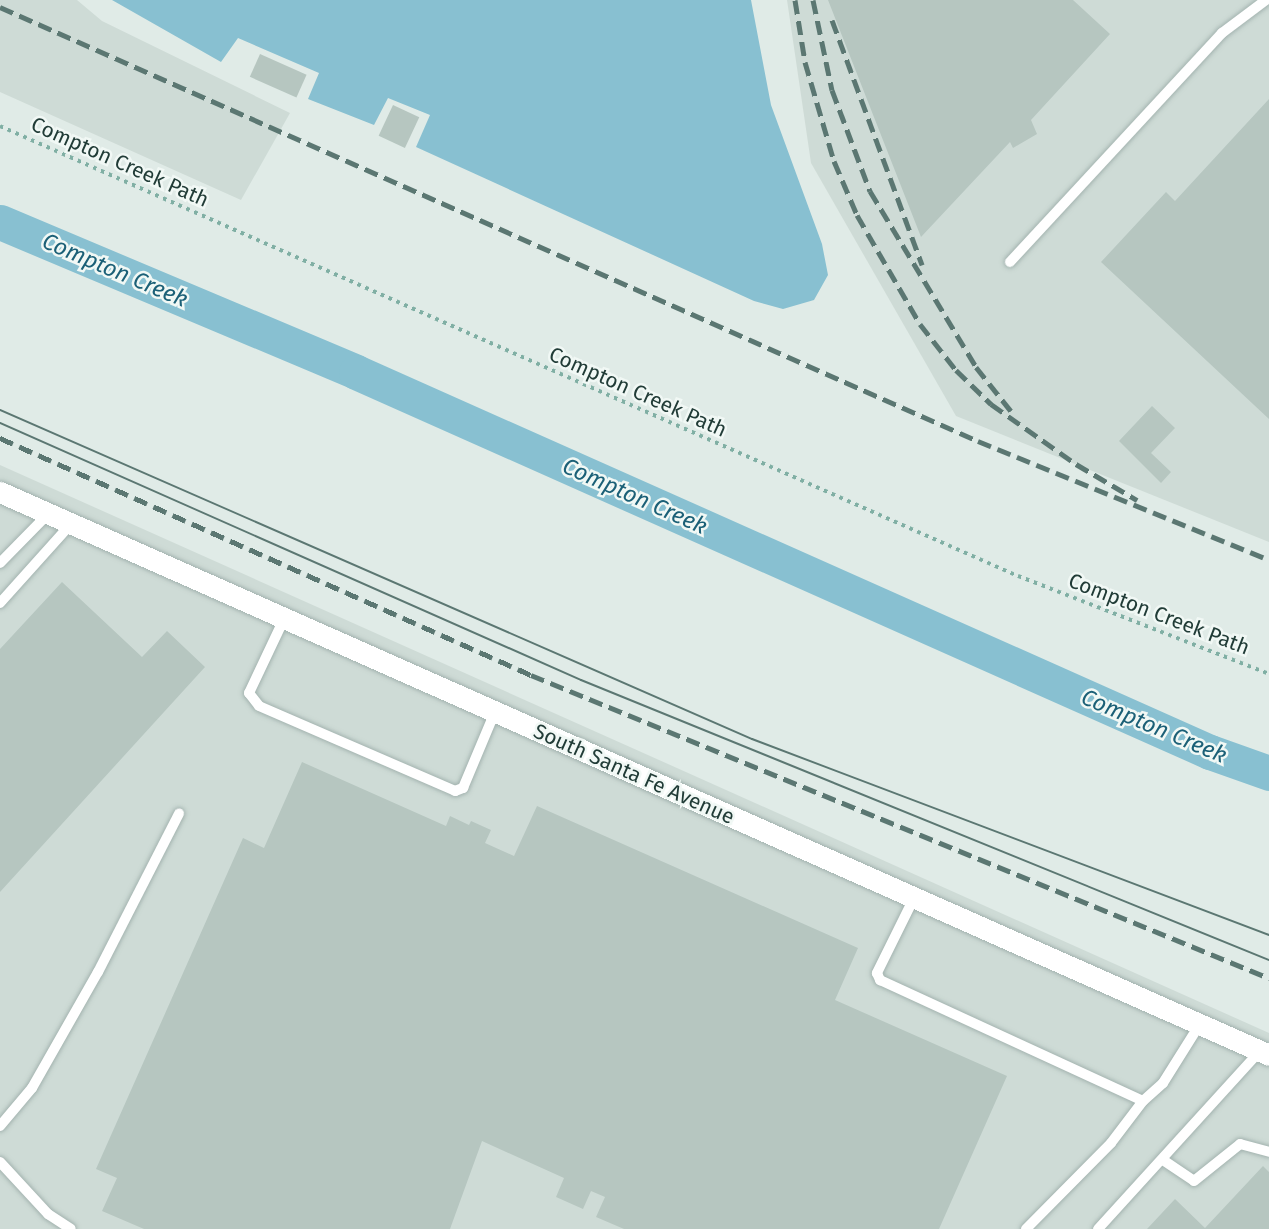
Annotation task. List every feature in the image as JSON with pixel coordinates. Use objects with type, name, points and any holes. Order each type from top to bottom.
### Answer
[{"type":"main road","name":"South Santa Fe Avenue","points":[[0,492],[1265,1053]]},
{"type":"lane","points":[[1010,262],[1222,33],[1266,0]]},
{"type":"lane","points":[[0,562],[49,514]]},
{"type":"lane","points":[[0,603],[72,524]]},
{"type":"lane","points":[[284,619],[249,693],[259,706],[455,790],[463,788],[495,712]]},
{"type":"lane","points":[[0,1126],[32,1088],[98,972],[179,814]]},
{"type":"lane","points":[[914,898],[877,973],[880,980],[1143,1101]]},
{"type":"lane","points":[[1026,1229],[1111,1143],[1143,1101],[1163,1083],[1200,1024]]},
{"type":"lane","points":[[1098,1229],[1265,1053]]},
{"type":"lane","points":[[1163,1160],[1194,1181],[1240,1144],[1269,1152]]},
{"type":"lane","points":[[0,1162],[48,1214],[71,1229]]},
{"type":"path","name":"Compton Creek Path","points":[[0,126],[1018,576],[1269,674]]},
{"type":"shaded area","points":[[0,0],[77,0],[102,21],[290,113],[241,200],[0,92]]},
{"type":"shaded area","points":[[787,0],[1269,0],[1269,542],[956,416],[811,163]]},
{"type":"shaded area","points":[[0,465],[1269,1033],[1269,1229],[0,1229]]},
{"type":"water","points":[[112,0],[751,0],[771,105],[822,244],[828,275],[814,300],[783,309],[754,301],[416,147],[430,115],[388,98],[374,125],[308,99],[319,73],[238,38],[221,62]]},
{"type":"building","points":[[828,0],[1073,0],[1110,34],[1031,120],[1037,134],[1013,148],[1010,142],[921,237]]},
{"type":"building","points":[[260,54],[307,75],[296,98],[250,77]]},
{"type":"building","points":[[1269,99],[1269,419],[1101,262],[1166,192],[1175,201]]},
{"type":"building","points":[[393,105],[419,117],[405,148],[379,136]]},
{"type":"building","points":[[1152,406],[1175,428],[1151,453],[1171,472],[1161,483],[1119,441]]},
{"type":"building","points":[[62,582],[142,657],[167,631],[205,667],[0,892],[0,649]]},
{"type":"building","points":[[302,762],[446,826],[450,816],[469,825],[471,821],[491,830],[485,843],[514,856],[537,806],[858,948],[835,1000],[1007,1076],[939,1229],[624,1229],[596,1217],[605,1197],[591,1191],[583,1209],[556,1197],[564,1178],[482,1141],[450,1229],[144,1229],[102,1211],[117,1178],[96,1169],[243,838],[264,848]]},
{"type":"building","points":[[1263,1166],[1269,1172],[1269,1229],[1147,1229],[1175,1199],[1205,1228]]},
{"type":"waterway","name":"Compton Creek","points":[[0,222],[356,372],[1210,752],[1269,773]]},
{"type":"tram line","points":[[0,410],[752,739],[1269,935]]},
{"type":"tram line","points":[[0,423],[581,680],[1269,960]]},
{"type":"railway","points":[[795,0],[805,62],[834,161],[857,215],[920,324],[956,370],[991,404],[1076,464],[1137,500]]},
{"type":"railway","points":[[813,0],[832,90],[870,191],[976,367],[1011,411]]},
{"type":"railway","points":[[0,7],[978,441],[1269,560]]},
{"type":"railway","points":[[832,20],[922,265]]},
{"type":"railway","points":[[0,438],[531,675],[1269,978]]}]
